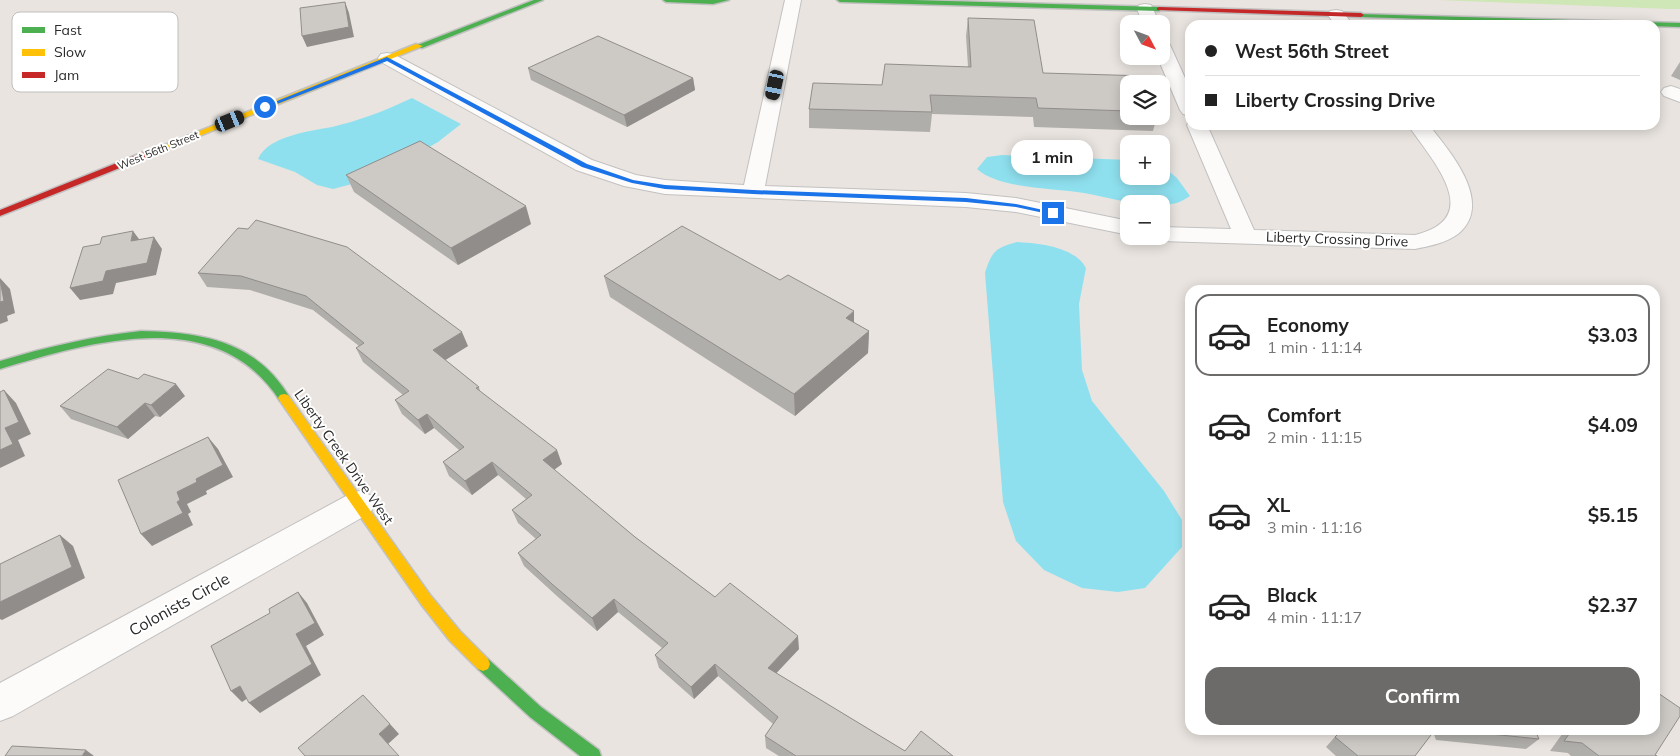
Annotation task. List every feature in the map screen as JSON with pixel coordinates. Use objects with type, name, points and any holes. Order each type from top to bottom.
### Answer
[{"type":"main road","name":"West 56th Street","points":[[0,213],[387,58],[540,0]]},
{"type":"main road","points":[[666,0],[726,0]]},
{"type":"main road","points":[[840,0],[1120,15]]},
{"type":"main road","points":[[1170,17],[1340,20]]},
{"type":"main road","points":[[1660,25],[1680,25]]},
{"type":"main road","name":"Liberty Creek Drive West","points":[[0,364],[68,344],[133,335],[162,334],[189,337],[221,344],[252,360],[271,379],[426,600],[455,636],[516,697],[544,721],[593,756]]},
{"type":"street","points":[[753,192],[793,0]]},
{"type":"street","points":[[387,58],[592,169],[632,181],[665,187],[966,200],[1016,206],[1120,226]]},
{"type":"street","points":[[1170,65],[1185,99]]},
{"type":"street","points":[[1199,130],[1246,236]]},
{"type":"street","name":"Liberty Crossing Drive","points":[[1170,234],[1415,242],[1435,237],[1452,227],[1461,215],[1463,201],[1457,184],[1445,161],[1422,130]]},
{"type":"street","name":"Colonists Circle","points":[[0,703],[358,504]]},
{"type":"green space","points":[[1439,0],[1680,0],[1680,9],[1670,9]]},
{"type":"water","points":[[412,98],[461,124],[438,142],[422,151],[352,184],[333,189],[317,185],[295,172],[258,159],[263,151],[271,145],[290,136],[355,120],[380,112]]},
{"type":"water","points":[[1002,155],[1120,160],[1120,185],[1170,185],[1170,172],[1177,178],[1190,196],[1170,205],[1170,195],[1120,195],[1120,200],[1084,193],[1028,187],[987,176],[977,169],[987,157]]},
{"type":"water","points":[[1017,242],[1046,245],[1065,251],[1074,255],[1086,268],[1079,304],[1082,370],[1092,401],[1164,491],[1182,520],[1182,547],[1145,588],[1118,592],[1082,588],[1044,570],[1016,541],[1003,502],[985,273],[995,252],[1004,246]]},
{"type":"building","points":[[345,2],[349,27],[302,36],[300,8]]},
{"type":"building","points":[[968,18],[1034,20],[1043,73],[1120,75],[1120,111],[1038,108],[1036,98],[930,95],[932,112],[809,109],[813,83],[882,85],[885,64],[971,67]]},
{"type":"building","points":[[598,36],[693,78],[624,115],[528,68]]},
{"type":"building","points":[[420,141],[526,206],[451,248],[346,175]]},
{"type":"building","points":[[256,220],[347,247],[462,332],[433,350],[479,387],[476,388],[557,450],[543,460],[635,537],[715,597],[730,583],[798,636],[768,668],[905,751],[921,731],[953,756],[796,756],[765,736],[778,717],[715,664],[691,687],[655,655],[668,643],[614,599],[592,618],[518,553],[541,535],[512,510],[532,495],[492,462],[465,481],[443,462],[464,447],[427,414],[418,420],[395,400],[409,391],[356,348],[364,343],[306,296],[241,276],[198,273],[238,228],[248,229]]},
{"type":"building","points":[[682,226],[780,280],[788,275],[854,311],[846,318],[869,331],[794,394],[604,276]]},
{"type":"building","points":[[133,231],[131,241],[154,237],[147,263],[106,271],[103,281],[70,288],[83,247],[100,244],[102,237]]},
{"type":"building","points":[[0,280],[4,301],[0,302]]},
{"type":"building","points":[[108,369],[138,379],[144,374],[176,384],[151,405],[145,403],[117,427],[60,406]]},
{"type":"building","points":[[4,390],[19,422],[5,428],[13,444],[0,450],[0,392]]},
{"type":"building","points":[[208,437],[223,465],[196,479],[197,482],[177,492],[180,500],[177,502],[183,513],[141,534],[118,480]]},
{"type":"building","points":[[60,535],[72,567],[0,602],[0,564]]},
{"type":"building","points":[[298,592],[315,623],[296,634],[312,664],[249,703],[240,686],[231,691],[211,646],[270,613],[269,609]]},
{"type":"building","points":[[1660,694],[1680,708],[1680,716],[1655,755],[1657,756],[1599,756],[1582,743],[1564,741],[1568,735],[1660,735]]},
{"type":"building","points":[[363,695],[390,724],[379,734],[399,756],[305,756],[298,748]]},
{"type":"building","points":[[1337,735],[1431,735],[1415,756],[1358,756],[1335,737]]},
{"type":"building","points":[[1500,735],[1537,735],[1539,739]]},
{"type":"building","points":[[12,746],[86,750],[82,756],[5,756]]},
{"type":"traffic: fast","points":[[419,46],[540,0]]},
{"type":"traffic: fast","points":[[666,0],[713,2],[726,0]]},
{"type":"traffic: fast","points":[[840,0],[1159,9]]},
{"type":"traffic: fast","points":[[1361,15],[1520,20]]},
{"type":"traffic: fast","points":[[1660,24],[1680,25]]},
{"type":"traffic: fast","points":[[0,365],[32,355],[104,339],[141,334],[177,335],[212,342],[243,356],[271,379],[284,398]]},
{"type":"traffic: fast","points":[[483,664],[536,712],[593,756]]},
{"type":"traffic: slow","points":[[154,151],[419,46]]},
{"type":"traffic: slow","points":[[284,398],[426,600],[455,636],[483,664]]},
{"type":"traffic: jam","points":[[1159,9],[1361,15]]},
{"type":"traffic: jam","points":[[0,213],[154,151]]},
{"type":"route","points":[[265,107],[387,58],[584,166],[632,181],[665,187],[966,200],[1053,213]]}]
